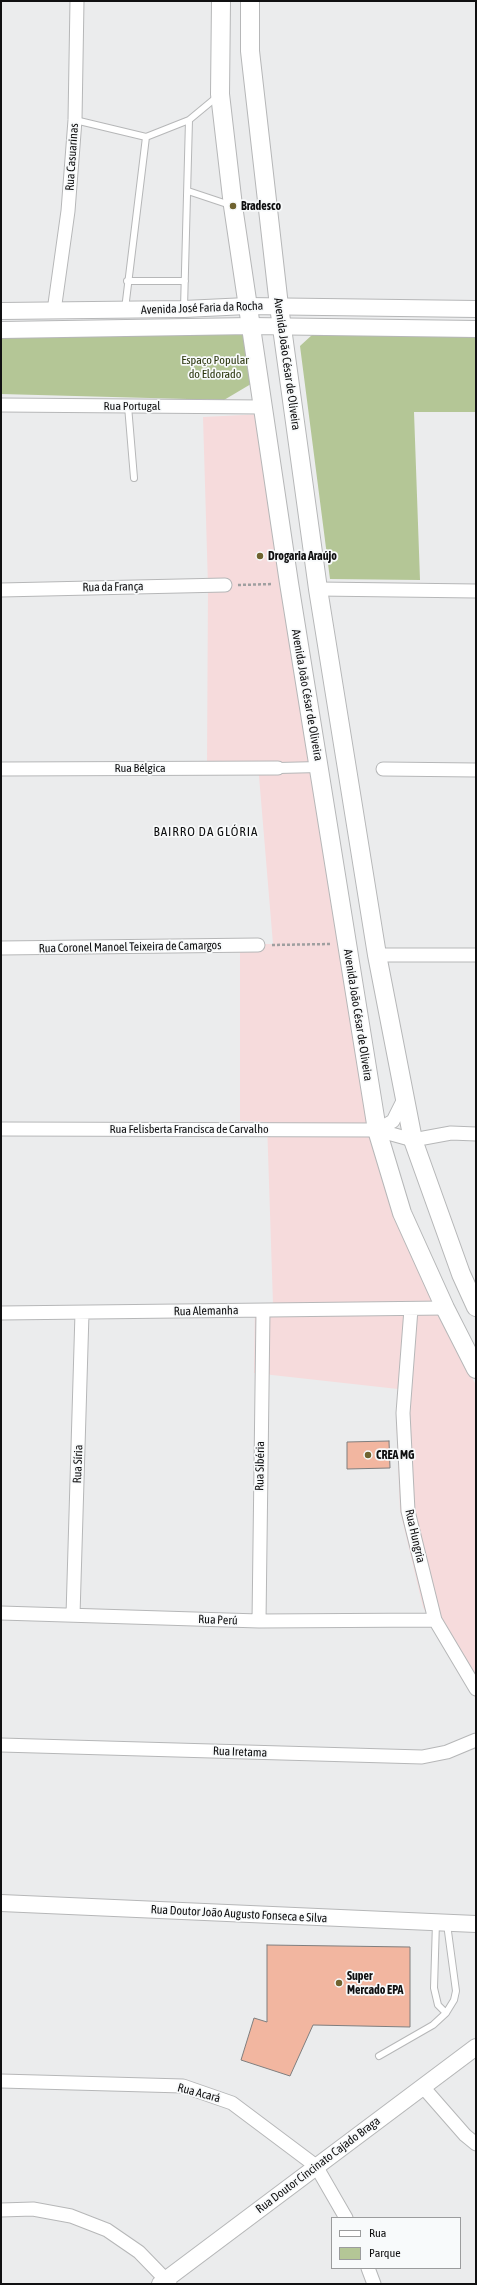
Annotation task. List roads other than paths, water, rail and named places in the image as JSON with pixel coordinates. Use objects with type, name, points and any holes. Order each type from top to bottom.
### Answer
[{"type":"main road","name":"Avenida João César de Oliveira","points":[[221,1],[220,94],[233,206],[289,583],[377,1130],[402,1213],[445,1308],[476,1369]]},
{"type":"main road","name":"Avenida João César de Oliveira","points":[[250,1],[250,51],[279,306],[318,589],[377,955],[413,1140],[461,1274],[476,1307]]},
{"type":"street","name":"Rua Casuarinas","points":[[54,311],[68,211],[75,120],[77,1]]},
{"type":"street","name":"Avenida José Faria da Rocha","points":[[1,311],[184,310],[247,306],[476,309]]},
{"type":"street","name":"Avenida José Faria da Rocha","points":[[1,330],[251,326],[283,328],[476,329]]},
{"type":"street","name":"Rua Portugal","points":[[1,405],[263,407]]},
{"type":"street","name":"Rua da França","points":[[1,590],[225,585]]},
{"type":"street","points":[[318,589],[476,591]]},
{"type":"street","points":[[278,768],[319,767]]},
{"type":"street","name":"Rua Bélgica","points":[[1,769],[278,768]]},
{"type":"street","points":[[383,769],[476,770]]},
{"type":"street","name":"Rua Coronel Manoel Teixeira de Camargos","points":[[1,948],[258,945]]},
{"type":"street","points":[[377,955],[476,955]]},
{"type":"street","points":[[377,1130],[393,1121],[405,1097]]},
{"type":"street","name":"Rua Felisberta Francisca de Carvalho","points":[[1,1129],[377,1130],[413,1140]]},
{"type":"street","points":[[413,1140],[450,1134],[476,1134]]},
{"type":"street","points":[[411,1310],[445,1308]]},
{"type":"street","name":"Rua Alemanha","points":[[1,1313],[411,1310]]},
{"type":"street","name":"Rua Hungria","points":[[411,1310],[403,1414],[408,1511],[435,1620],[476,1689]]},
{"type":"street","name":"Rua Sibéria","points":[[259,1621],[263,1311]]},
{"type":"street","name":"Rua Síria","points":[[74,1615],[82,1313]]},
{"type":"street","name":"Rua Perú","points":[[1,1613],[259,1621],[435,1620]]},
{"type":"street","name":"Rua Iretama","points":[[1,1745],[422,1757],[447,1752],[476,1740]]},
{"type":"street","name":"Rua Doutor João Augusto Fonseca e Silva","points":[[1,1904],[476,1924]]},
{"type":"street","name":"Rua Doutor Cincinato Cajado Braga","points":[[166,2282],[316,2166],[476,2047]]},
{"type":"street","name":"Rua Acará","points":[[1,2081],[183,2086],[232,2103],[316,2166],[345,2217]]},
{"type":"street","points":[[423,2086],[465,2135],[476,2144]]},
{"type":"street","points":[[1,2210],[33,2209],[71,2216],[107,2230],[139,2252],[166,2282]]},
{"type":"street","points":[[368,2269],[374,2284]]},
{"type":"lane","points":[[75,120],[146,137],[189,120],[220,94]]},
{"type":"lane","points":[[184,310],[189,120]]},
{"type":"lane","points":[[125,310],[146,137]]},
{"type":"lane","points":[[188,192],[233,206]]},
{"type":"lane","points":[[128,281],[185,281]]},
{"type":"lane","points":[[128,406],[134,478]]},
{"type":"lane","points":[[441,1923],[434,1988],[438,2005],[446,2013]]},
{"type":"lane","points":[[379,2056],[433,2025],[446,2013],[456,1991],[441,1923]]},
{"type":"place","name":"Bradesco","points":[[233,206]]},
{"type":"place","name":"Drogaria Araújo","points":[[260,556]]},
{"type":"place","name":"CREA MG","points":[[368,1455]]},
{"type":"place","name":"Super Mercado EPA","points":[[339,1983]]},
{"type":"district","name":"BAIRRO DA GLÓRIA","points":[[206,832]]},
{"type":"park label","name":"Espaço Popular do Eldorado","points":[[215,367]]}]
